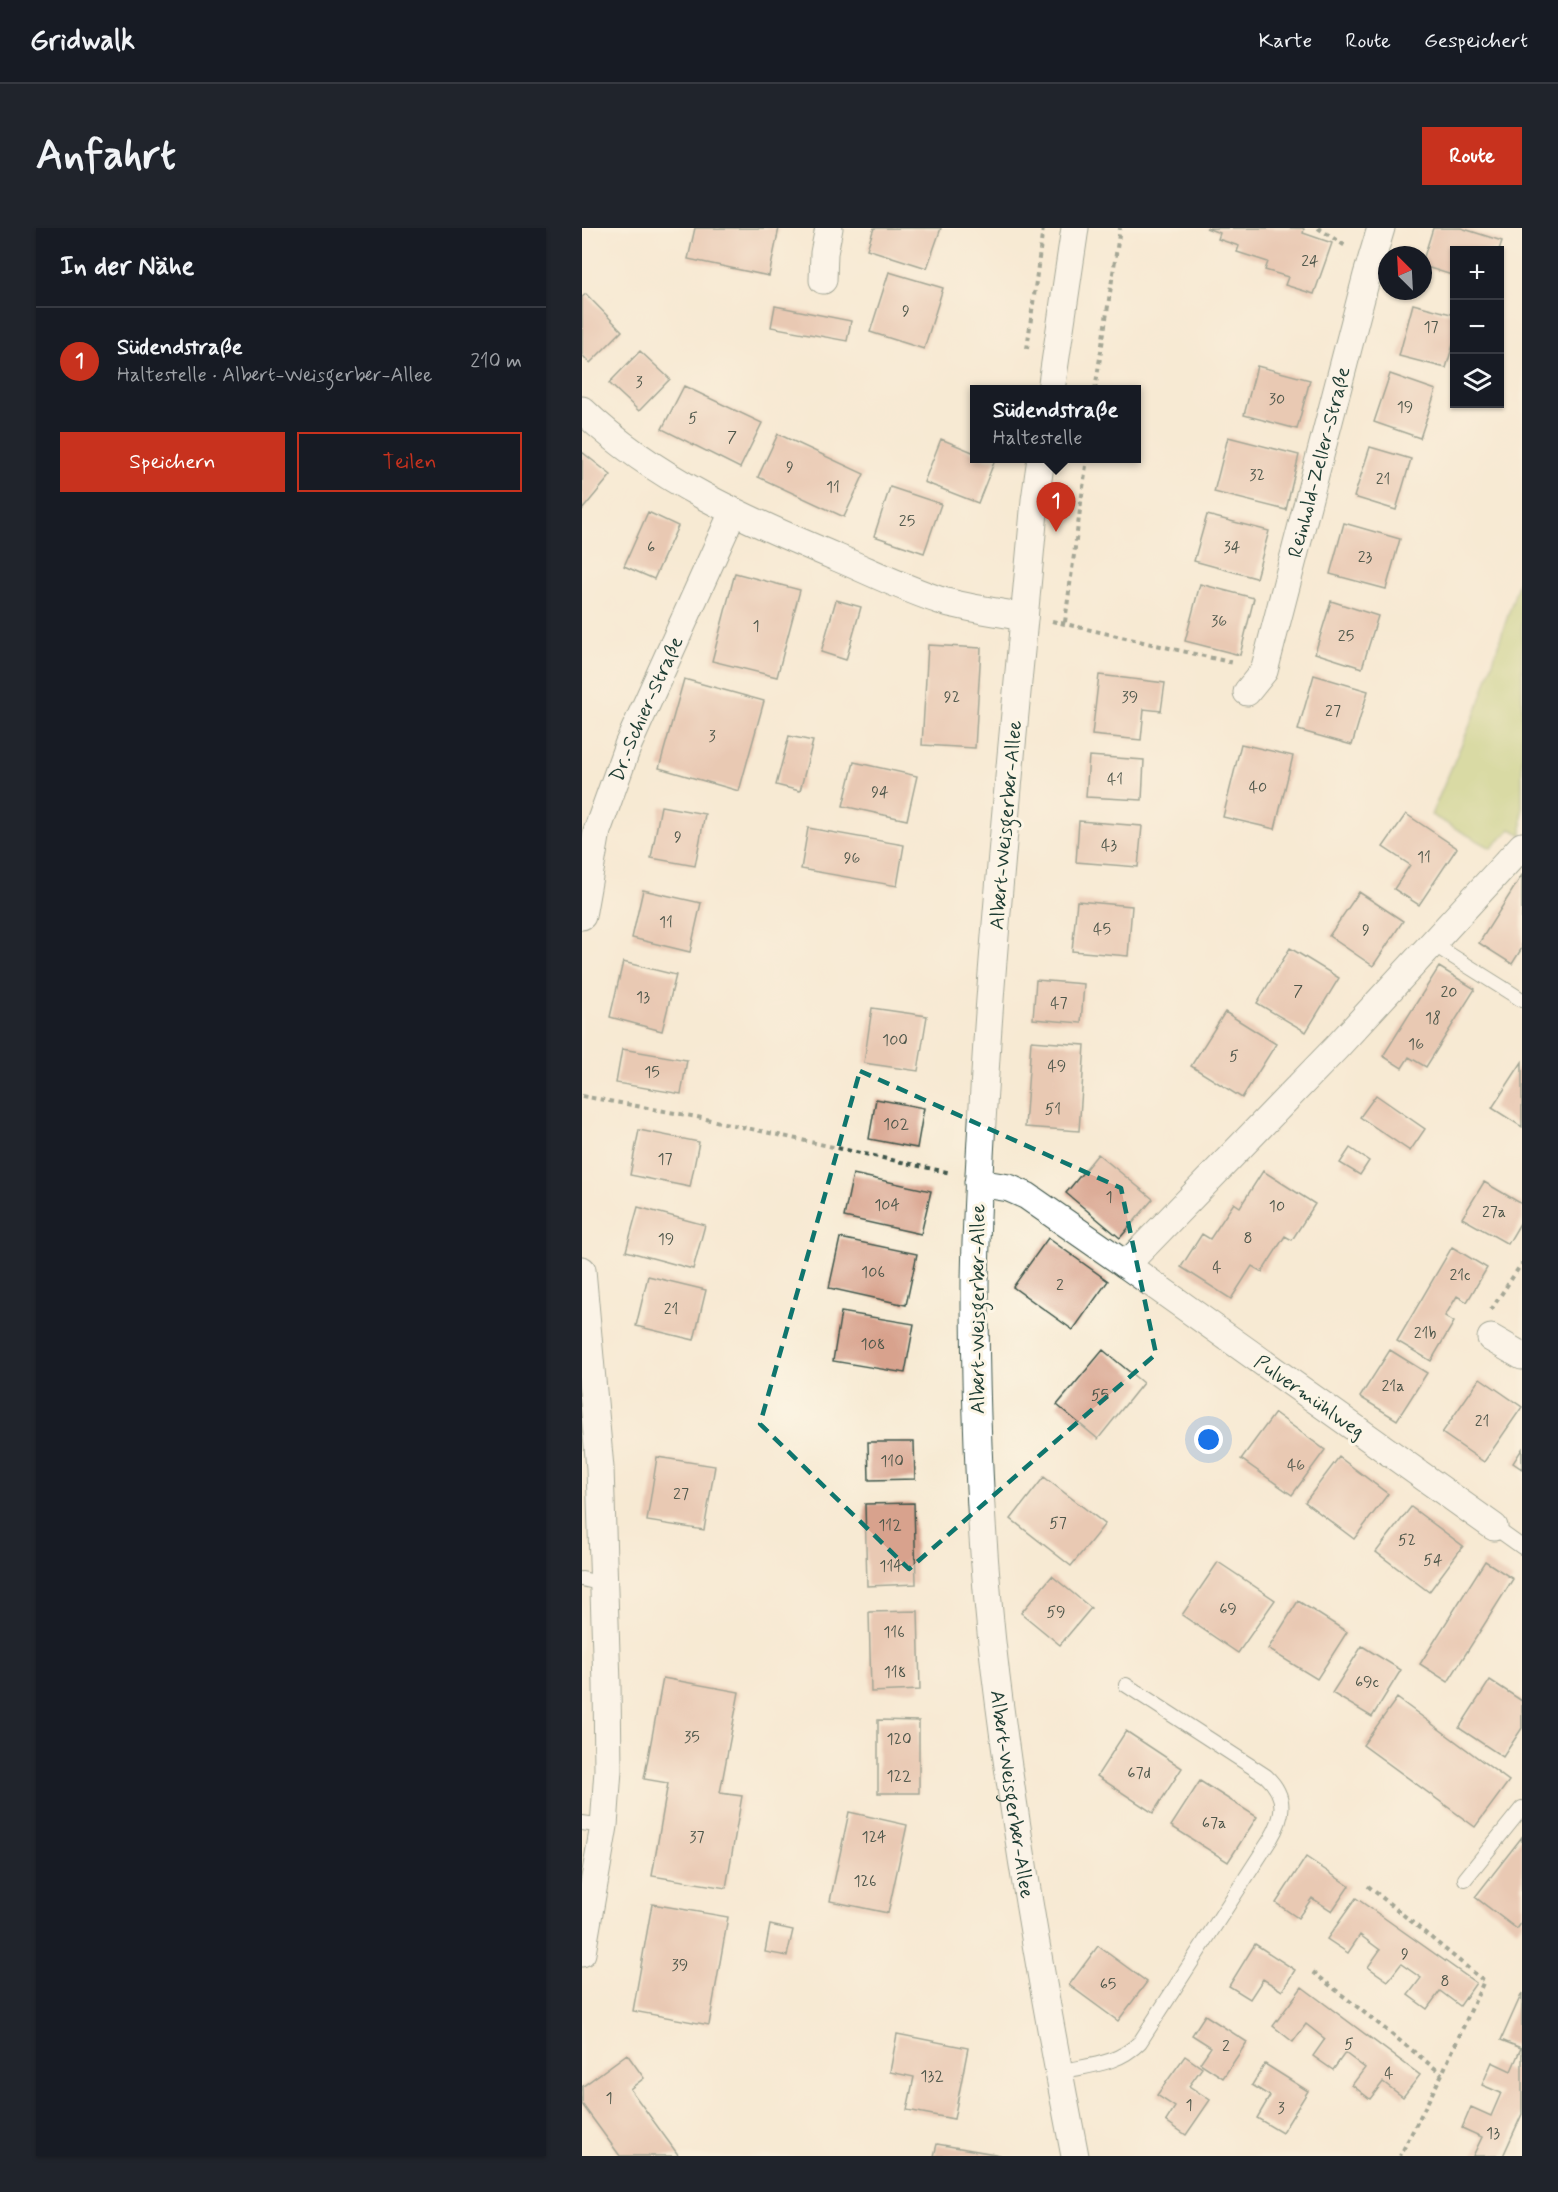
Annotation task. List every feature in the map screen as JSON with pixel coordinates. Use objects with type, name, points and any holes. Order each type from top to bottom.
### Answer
[{"type":"street","points":[[823,280],[824,253],[829,228]]},
{"type":"street","points":[[1052,385],[1075,228]]},
{"type":"street","name":"Reinhold-Zeller-Straße","points":[[1248,692],[1264,670],[1381,228]]},
{"type":"street","points":[[582,410],[598,426],[646,462],[685,487],[733,512],[940,600],[1024,617]]},
{"type":"street","name":"Albert-Weisgerber-Allee","points":[[1040,463],[1035,500],[992,965],[967,1179],[975,1285],[978,1429],[994,1652],[1021,1851],[1075,2156]]},
{"type":"street","name":"Dr.-Schier-Straße","points":[[582,916],[597,831],[627,745],[733,512]]},
{"type":"street","points":[[1126,1265],[1433,944],[1522,846]]},
{"type":"street","name":"Pulvermühlweg","points":[[967,1179],[1009,1188],[1027,1196],[1494,1527]]},
{"type":"street","points":[[582,1270],[591,1468],[592,1581],[607,1684],[608,1770],[593,1824],[582,1953]]},
{"type":"street","points":[[1491,1338],[1522,1356]]},
{"type":"lane","points":[[1433,944],[1522,1000]]},
{"type":"lane","points":[[1494,1527],[1522,1547]]},
{"type":"lane","points":[[1059,2072],[1116,2060],[1128,2054],[1140,2042],[1277,1829],[1282,1814],[1281,1799],[1275,1785],[1266,1776],[1126,1685]]},
{"type":"lane","points":[[1465,1879],[1522,1808]]},
{"type":"path","points":[[1096,385],[1120,228]]},
{"type":"path","points":[[1065,622],[1086,463]]},
{"type":"path","points":[[1024,617],[1065,622],[1264,670]]},
{"type":"path","points":[[582,1096],[697,1117],[967,1179]]},
{"type":"path","points":[[1491,1338],[1491,1311],[1522,1263]]},
{"type":"path","points":[[1368,1886],[1484,1981],[1442,2074],[1400,2156]]},
{"type":"path","points":[[1313,1972],[1442,2074]]},
{"type":"highlighted area","points":[[860,1071],[1121,1188],[1156,1354],[909,1569],[760,1424]]},
{"type":"green space","points":[[1522,572],[1522,835],[1511,829],[1491,848],[1431,815],[1479,704]]},
{"type":"building","points":[[695,228],[779,228],[769,276],[688,259]]},
{"type":"building","points":[[874,228],[941,228],[927,268],[867,249]]},
{"type":"building","points":[[1206,228],[1302,228],[1303,233],[1332,243],[1314,294],[1285,285],[1288,277],[1265,270],[1268,262],[1237,252],[1239,246],[1218,239],[1220,233]]},
{"type":"building","points":[[1433,228],[1461,228],[1502,241],[1500,246],[1450,246],[1450,274],[1432,269],[1432,246],[1427,246]]},
{"type":"building","points":[[889,272],[943,288],[924,349],[870,332]]},
{"type":"building","points":[[586,294],[622,331],[590,363],[582,355],[582,297]]},
{"type":"building","points":[[1413,304],[1450,314],[1450,355],[1446,368],[1399,356]]},
{"type":"building","points":[[775,306],[851,321],[847,341],[771,327]]},
{"type":"building","points":[[640,351],[670,379],[639,411],[609,383]]},
{"type":"building","points":[[1257,366],[1310,380],[1297,429],[1244,415]]},
{"type":"building","points":[[1390,374],[1436,390],[1420,438],[1374,422]]},
{"type":"building","points":[[684,386],[762,423],[740,468],[662,429]]},
{"type":"building","points":[[778,434],[864,474],[844,517],[758,477]]},
{"type":"building","points":[[1228,437],[1299,455],[1286,510],[1214,492]]},
{"type":"building","points":[[941,439],[970,451],[970,463],[994,463],[978,503],[924,482]]},
{"type":"building","points":[[1370,447],[1411,459],[1396,510],[1354,497]]},
{"type":"building","points":[[582,452],[611,475],[582,510]]},
{"type":"building","points":[[890,487],[941,504],[924,553],[874,536]]},
{"type":"building","points":[[648,512],[678,526],[654,579],[624,566]]},
{"type":"building","points":[[1207,515],[1269,531],[1256,578],[1194,561]]},
{"type":"building","points":[[1344,523],[1400,539],[1386,589],[1330,574]]},
{"type":"building","points":[[735,573],[800,590],[777,677],[712,661]]},
{"type":"building","points":[[1200,584],[1254,598],[1240,655],[1185,641]]},
{"type":"building","points":[[836,600],[861,607],[846,660],[821,652]]},
{"type":"building","points":[[1331,601],[1378,616],[1362,668],[1315,653]]},
{"type":"building","points":[[928,645],[981,648],[975,748],[922,745]]},
{"type":"building","points":[[1099,675],[1165,683],[1161,711],[1144,709],[1141,740],[1092,735]]},
{"type":"building","points":[[1314,675],[1368,691],[1352,745],[1298,730]]},
{"type":"building","points":[[684,679],[764,701],[739,791],[659,768]]},
{"type":"building","points":[[789,736],[813,741],[800,791],[776,785]]},
{"type":"building","points":[[1241,744],[1293,756],[1275,829],[1223,817]]},
{"type":"building","points":[[1089,756],[1144,760],[1142,800],[1086,797]]},
{"type":"building","points":[[854,762],[917,776],[907,820],[843,806]]},
{"type":"building","points":[[661,806],[705,814],[695,866],[651,858]]},
{"type":"building","points":[[1406,814],[1457,848],[1419,905],[1394,889],[1410,865],[1383,847]]},
{"type":"building","points":[[1079,821],[1142,826],[1138,867],[1076,862]]},
{"type":"building","points":[[808,828],[904,845],[897,886],[801,869]]},
{"type":"building","points":[[1522,875],[1522,948],[1512,964],[1479,943]]},
{"type":"building","points":[[643,890],[701,903],[690,952],[632,938]]},
{"type":"building","points":[[1359,892],[1403,921],[1373,966],[1329,936]]},
{"type":"building","points":[[1077,901],[1132,906],[1128,956],[1072,951]]},
{"type":"building","points":[[1290,948],[1339,978],[1306,1032],[1257,1003]]},
{"type":"building","points":[[623,962],[676,975],[662,1031],[610,1017]]},
{"type":"building","points":[[1439,967],[1475,989],[1426,1067],[1409,1057],[1402,1068],[1383,1056]]},
{"type":"building","points":[[1036,980],[1084,984],[1081,1023],[1033,1019]]},
{"type":"building","points":[[872,1008],[927,1016],[918,1071],[864,1063]]},
{"type":"building","points":[[1225,1012],[1276,1044],[1242,1098],[1191,1066]]},
{"type":"building","points":[[1031,1041],[1085,1045],[1079,1131],[1025,1127]]},
{"type":"building","points":[[622,1049],[687,1060],[681,1094],[616,1083]]},
{"type":"building","points":[[1522,1062],[1522,1127],[1492,1108]]},
{"type":"building","points":[[1376,1095],[1425,1129],[1410,1151],[1360,1117]]},
{"type":"building","points":[[876,1099],[924,1108],[917,1148],[869,1139]]},
{"type":"building","points":[[639,1130],[699,1142],[690,1187],[630,1175]]},
{"type":"building","points":[[1350,1148],[1369,1161],[1360,1175],[1340,1163]]},
{"type":"building","points":[[1098,1154],[1153,1199],[1120,1238],[1066,1193]]},
{"type":"building","points":[[1263,1171],[1315,1204],[1292,1240],[1285,1236],[1262,1272],[1252,1266],[1231,1299],[1181,1267],[1202,1234],[1210,1239],[1234,1203],[1240,1207]]},
{"type":"building","points":[[853,1174],[931,1191],[921,1234],[844,1217]]},
{"type":"building","points":[[1484,1182],[1522,1204],[1522,1220],[1508,1244],[1462,1218]]},
{"type":"building","points":[[638,1207],[705,1225],[693,1269],[626,1251]]},
{"type":"building","points":[[840,1238],[917,1254],[906,1305],[829,1288]]},
{"type":"building","points":[[1048,1238],[1108,1281],[1073,1330],[1013,1287]]},
{"type":"building","points":[[1452,1247],[1487,1268],[1467,1302],[1457,1296],[1445,1316],[1454,1322],[1431,1361],[1397,1341]]},
{"type":"building","points":[[648,1276],[706,1290],[694,1340],[636,1326]]},
{"type":"building","points":[[841,1312],[914,1324],[905,1373],[833,1361]]},
{"type":"building","points":[[1103,1350],[1143,1383],[1098,1439],[1057,1405]]},
{"type":"building","points":[[1390,1350],[1427,1373],[1397,1420],[1360,1397]]},
{"type":"building","points":[[1480,1378],[1522,1407],[1484,1462],[1442,1433]]},
{"type":"building","points":[[1275,1413],[1325,1450],[1292,1495],[1241,1459]]},
{"type":"building","points":[[868,1442],[914,1442],[915,1479],[869,1480]]},
{"type":"building","points":[[1522,1449],[1522,1469],[1513,1463]]},
{"type":"building","points":[[657,1457],[715,1466],[704,1530],[647,1521]]},
{"type":"building","points":[[1339,1457],[1388,1494],[1354,1539],[1305,1502]]},
{"type":"building","points":[[1044,1477],[1105,1524],[1071,1566],[1011,1519]]},
{"type":"building","points":[[914,1503],[916,1584],[867,1586],[865,1504]]},
{"type":"building","points":[[1411,1507],[1463,1546],[1429,1592],[1376,1552]]},
{"type":"building","points":[[1485,1561],[1513,1579],[1448,1682],[1420,1664]]},
{"type":"building","points":[[1218,1562],[1275,1600],[1238,1653],[1182,1615]]},
{"type":"building","points":[[1052,1576],[1091,1608],[1060,1645],[1021,1613]]},
{"type":"building","points":[[1298,1601],[1347,1632],[1317,1679],[1268,1649]]},
{"type":"building","points":[[918,1611],[920,1690],[871,1692],[869,1612]]},
{"type":"building","points":[[1362,1646],[1401,1670],[1372,1717],[1332,1693]]},
{"type":"building","points":[[663,1678],[739,1692],[720,1793],[742,1796],[726,1888],[652,1876],[668,1783],[644,1779]]},
{"type":"building","points":[[1490,1680],[1522,1701],[1522,1728],[1503,1757],[1459,1728]]},
{"type":"building","points":[[1397,1698],[1509,1781],[1475,1827],[1363,1745]]},
{"type":"building","points":[[878,1720],[919,1721],[919,1793],[878,1793]]},
{"type":"building","points":[[1126,1731],[1182,1768],[1153,1813],[1097,1776]]},
{"type":"building","points":[[1200,1781],[1257,1817],[1228,1862],[1171,1826]]},
{"type":"building","points":[[849,1812],[907,1825],[888,1913],[830,1901]]},
{"type":"building","points":[[1522,1837],[1522,1922],[1517,1929],[1475,1897]]},
{"type":"building","points":[[1306,1857],[1349,1886],[1332,1911],[1312,1898],[1298,1918],[1276,1903]]},
{"type":"building","points":[[1356,1898],[1476,1983],[1460,2006],[1440,1991],[1427,2009],[1408,1995],[1421,1978],[1401,1964],[1388,1981],[1368,1967],[1380,1950],[1360,1935],[1348,1953],[1327,1939]]},
{"type":"building","points":[[652,1904],[728,1917],[709,2025],[633,2011]]},
{"type":"building","points":[[770,1925],[793,1930],[787,1956],[765,1952]]},
{"type":"building","points":[[1255,1944],[1295,1970],[1282,1991],[1263,1979],[1250,1999],[1229,1986]]},
{"type":"building","points":[[1098,1946],[1147,1982],[1118,2021],[1069,1985]]},
{"type":"building","points":[[1302,1987],[1420,2075],[1403,2097],[1383,2082],[1370,2099],[1352,2085],[1365,2068],[1345,2053],[1333,2070],[1313,2056],[1325,2039],[1306,2024],[1293,2042],[1273,2026]]},
{"type":"building","points":[[1522,1993],[1522,2114],[1503,2156],[1473,2156],[1482,2137],[1462,2128],[1471,2107],[1491,2116],[1501,2093],[1482,2085],[1492,2062],[1511,2071],[1521,2048],[1501,2040]]},
{"type":"building","points":[[1205,2015],[1247,2042],[1223,2078],[1200,2063],[1211,2047],[1192,2035]]},
{"type":"building","points":[[897,2034],[968,2048],[954,2119],[907,2110],[914,2077],[890,2072]]},
{"type":"building","points":[[627,2054],[644,2078],[630,2089],[679,2156],[620,2156],[582,2104],[582,2087]]},
{"type":"building","points":[[1185,2056],[1202,2068],[1189,2086],[1210,2100],[1186,2135],[1166,2121],[1175,2107],[1157,2095]]},
{"type":"building","points":[[1265,2064],[1308,2091],[1282,2133],[1257,2118],[1270,2096],[1252,2085]]},
{"type":"building","points":[[937,2144],[1000,2155],[1000,2156],[934,2156]]},
{"type":"place","name":"Südendstraße","points":[[1056,532]]}]
